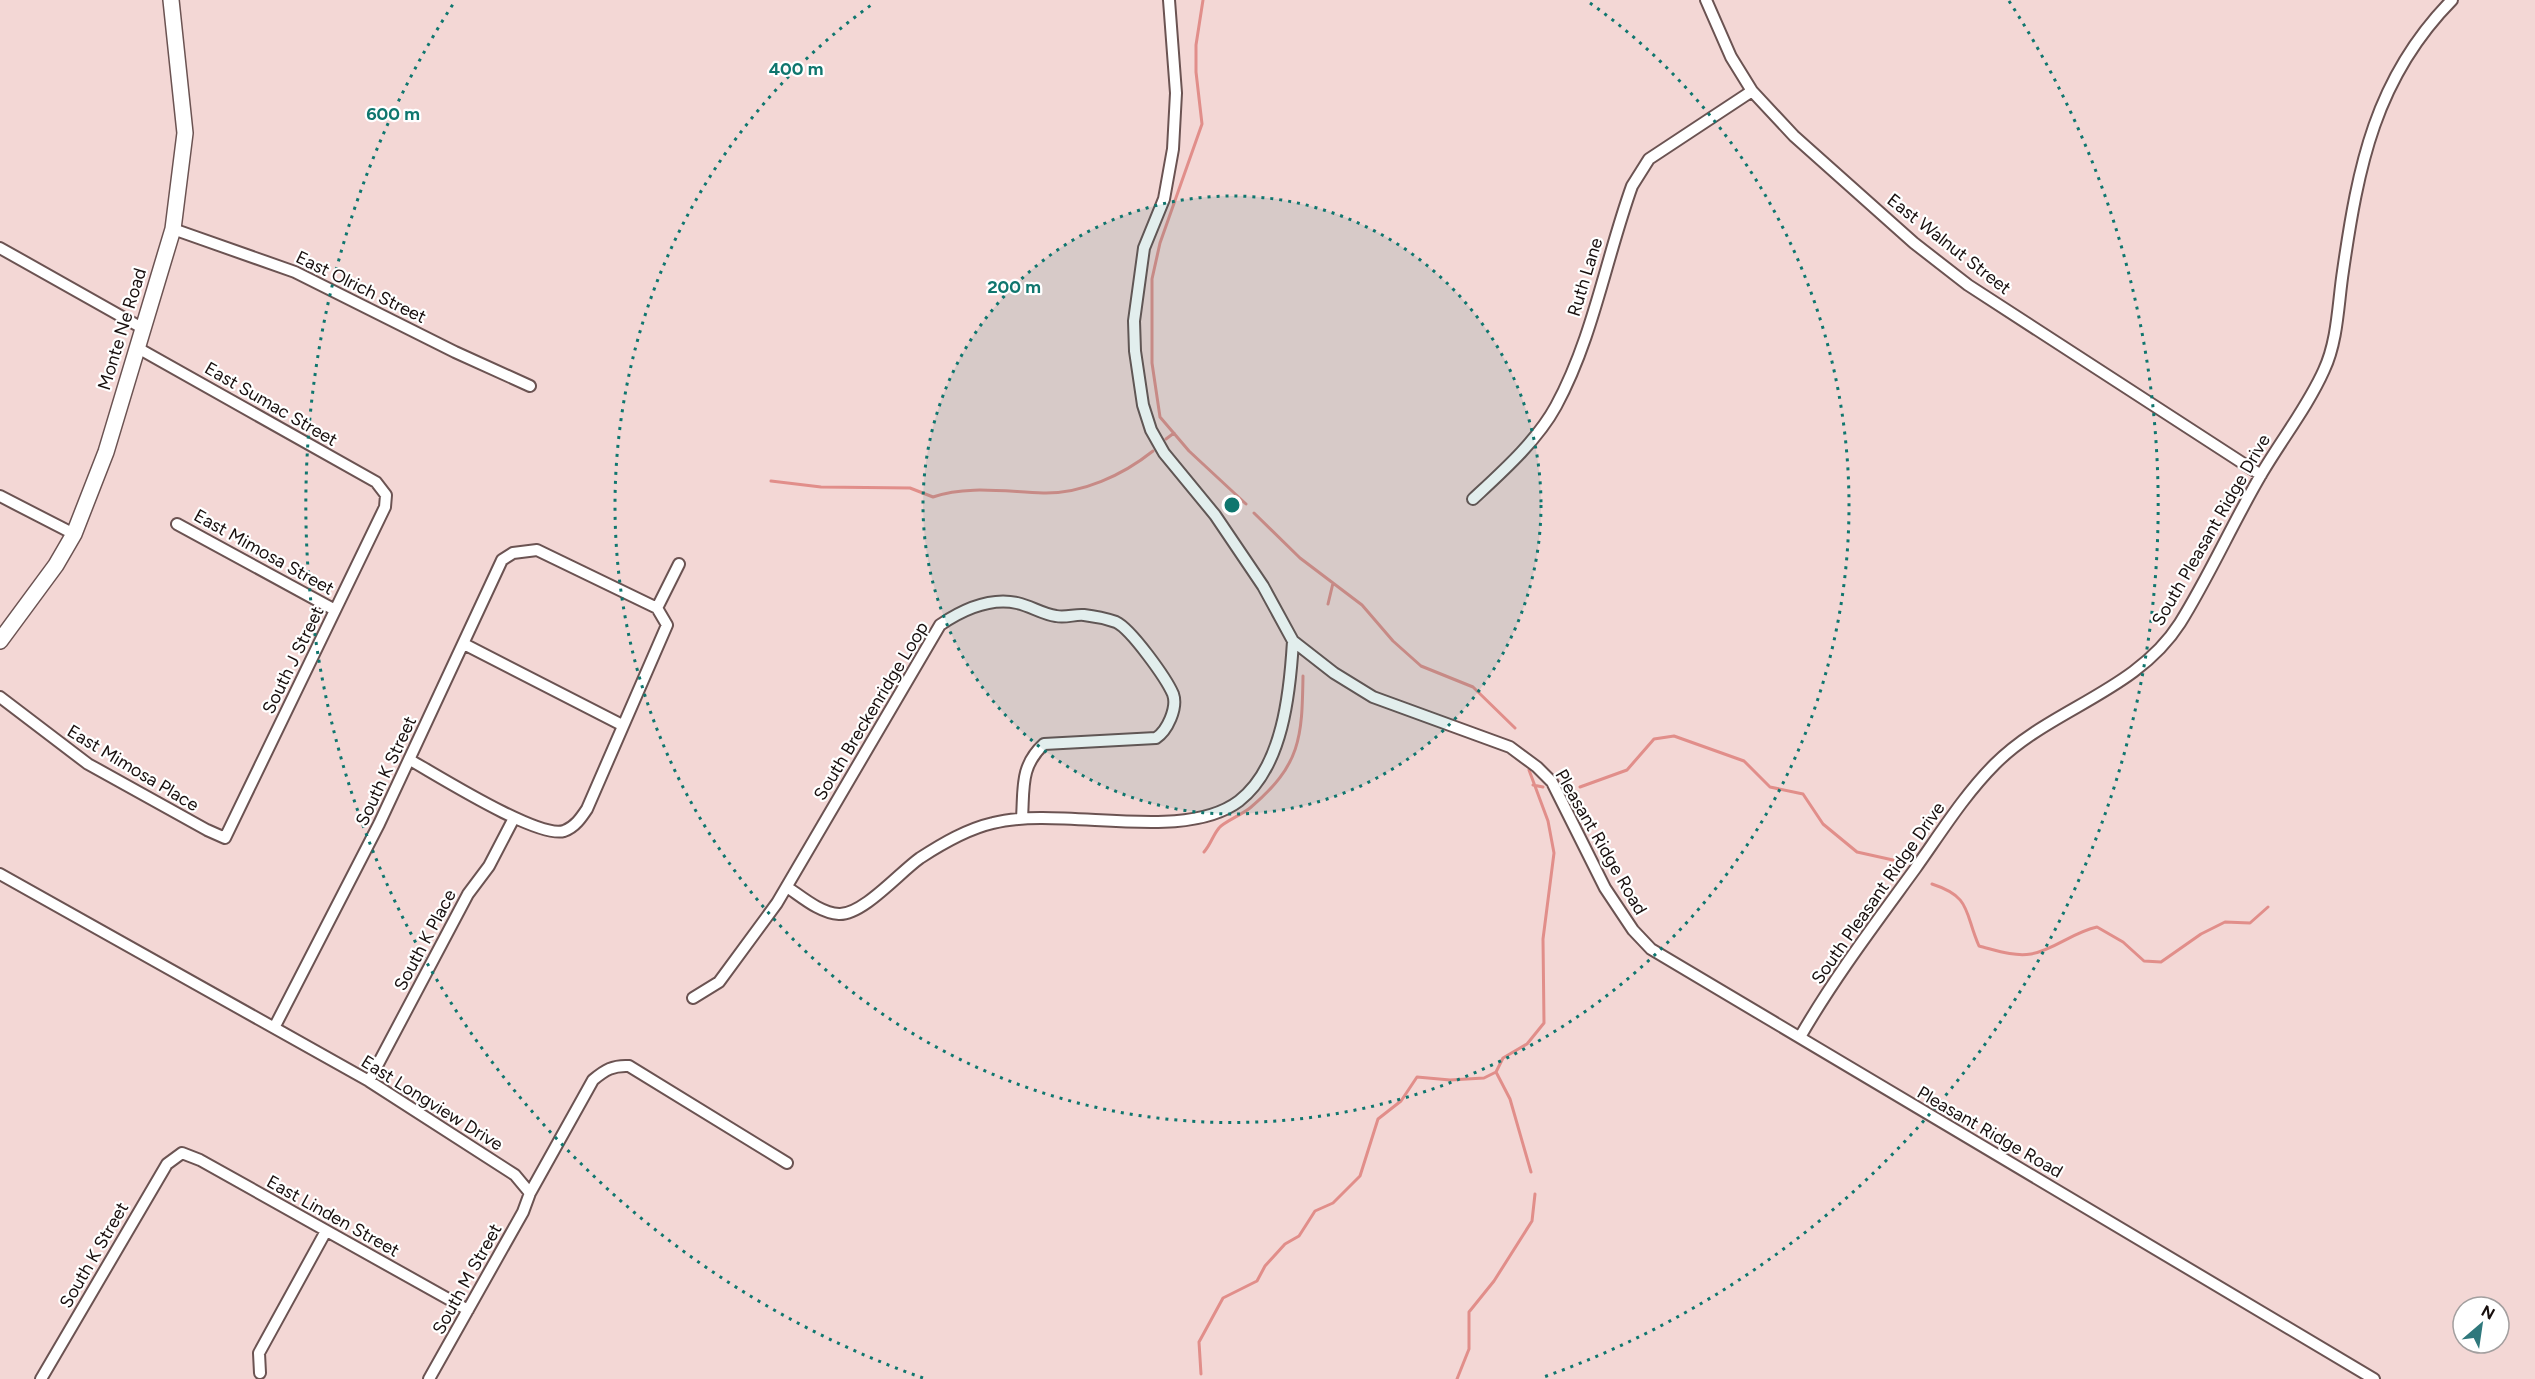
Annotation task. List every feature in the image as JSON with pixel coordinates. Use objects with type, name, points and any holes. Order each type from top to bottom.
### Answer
[{"type":"street","name":"Monte Ne Road","points":[[0,641],[56,565],[74,534],[106,452],[173,230],[185,134],[171,0]]},
{"type":"street","name":"Pleasant Ridge Road","points":[[1169,0],[1176,93],[1173,149],[1164,199],[1144,248],[1138,286],[1135,351],[1143,405],[1151,430],[1164,453],[1215,515],[1263,586],[1293,641],[1334,673],[1373,697],[1510,747],[1538,767],[1552,782],[1605,888],[1633,930],[1652,949],[1678,967],[1800,1037],[2374,1379]]},
{"type":"street","name":"East Walnut Street","points":[[1706,0],[1731,57],[1752,91],[1823,162],[1914,243],[1968,285],[2260,475]]},
{"type":"street","name":"South Pleasant Ridge Drive","points":[[1800,1037],[1844,966],[1966,797],[1997,762],[2032,736],[2128,677],[2155,656],[2179,625],[2260,475],[2324,370],[2332,347],[2352,207],[2361,164],[2376,115],[2410,52],[2438,14],[2452,0]]},
{"type":"street","name":"Ruth Lane","points":[[1473,498],[1502,471],[1555,409],[1573,370],[1632,186],[1648,159],[1752,91]]},
{"type":"street","name":"East Olrich Street","points":[[173,230],[295,272],[530,387]]},
{"type":"street","points":[[0,248],[142,328]]},
{"type":"street","name":"East Sumac Street","points":[[136,347],[376,482],[386,495]]},
{"type":"street","name":"South J Street","points":[[225,838],[385,507],[386,495]]},
{"type":"street","points":[[0,496],[74,534]]},
{"type":"street","name":"East Mimosa Street","points":[[177,524],[335,610]]},
{"type":"street","name":"South K Street","points":[[274,1026],[410,760],[502,560],[513,553],[537,550],[657,608]]},
{"type":"street","points":[[410,760],[514,818],[545,831],[562,831],[574,826],[587,809],[667,625],[657,608],[679,564]]},
{"type":"street","name":"South Breckenridge Loop","points":[[693,998],[719,982],[787,888],[928,642],[940,625],[962,610],[985,604],[1017,603],[1038,613],[1059,617],[1084,615],[1116,623],[1133,635],[1173,695],[1173,710],[1164,732],[1156,738],[1044,744],[1031,756],[1026,770],[1022,818]]},
{"type":"street","points":[[787,888],[830,913],[842,914],[872,899],[919,859],[951,839],[995,822],[1022,818],[1173,821],[1211,815],[1239,801],[1251,789],[1271,759],[1286,705],[1293,641]]},
{"type":"street","points":[[464,644],[622,725]]},
{"type":"street","name":"East Mimosa Place","points":[[0,697],[88,764],[225,838]]},
{"type":"street","name":"South K Place","points":[[369,1081],[468,894],[489,866],[514,818]]},
{"type":"street","name":"East Longview Drive","points":[[0,874],[369,1081],[516,1174],[530,1193]]},
{"type":"street","points":[[530,1193],[593,1080],[605,1069],[618,1065],[629,1066],[641,1072],[787,1162]]},
{"type":"street","name":"South K Street","points":[[41,1379],[167,1164],[182,1153]]},
{"type":"street","name":"East Linden Street","points":[[182,1153],[200,1160],[468,1310]]},
{"type":"street","name":"South M Street","points":[[429,1379],[523,1212],[530,1193]]},
{"type":"street","points":[[260,1373],[259,1353],[326,1231]]},
{"type":"waterway","points":[[1203,0],[1196,45],[1196,72],[1202,124],[1160,243],[1152,279],[1152,363],[1160,417],[1189,451],[1246,504]]},
{"type":"waterway","points":[[1166,439],[1174,433]]},
{"type":"waterway","points":[[771,481],[821,487],[910,488],[933,497],[973,490],[1058,492],[1087,486],[1115,475],[1153,451]]},
{"type":"waterway","points":[[1254,513],[1300,558],[1362,605],[1393,641],[1421,666],[1473,687],[1515,728]]},
{"type":"waterway","points":[[1328,604],[1333,583]]},
{"type":"waterway","points":[[1204,852],[1221,826],[1250,808],[1267,793],[1289,764],[1299,734],[1303,676]]},
{"type":"waterway","points":[[1580,787],[1627,770],[1654,739],[1674,736],[1744,761],[1770,787],[1803,794],[1823,824],[1857,852],[1893,860]]},
{"type":"waterway","points":[[1201,1374],[1199,1342],[1223,1298],[1257,1281],[1265,1266],[1285,1244],[1299,1236],[1315,1211],[1333,1203],[1360,1176],[1378,1119],[1401,1101],[1417,1077],[1450,1080],[1484,1078],[1496,1072],[1503,1058],[1527,1044],[1544,1023],[1543,939],[1554,853],[1548,821],[1529,770]]},
{"type":"waterway","points":[[1533,785],[1543,787]]},
{"type":"waterway","points":[[1932,884],[1954,894],[1960,900],[1965,907],[1979,946],[2018,955],[2039,952],[2097,927],[2123,942],[2144,961],[2161,962],[2201,934],[2225,922],[2250,923],[2268,907]]},
{"type":"waterway","points":[[1496,1072],[1510,1099],[1531,1172]]},
{"type":"waterway","points":[[1457,1379],[1469,1349],[1469,1312],[1494,1281],[1532,1221],[1535,1194]]}]
